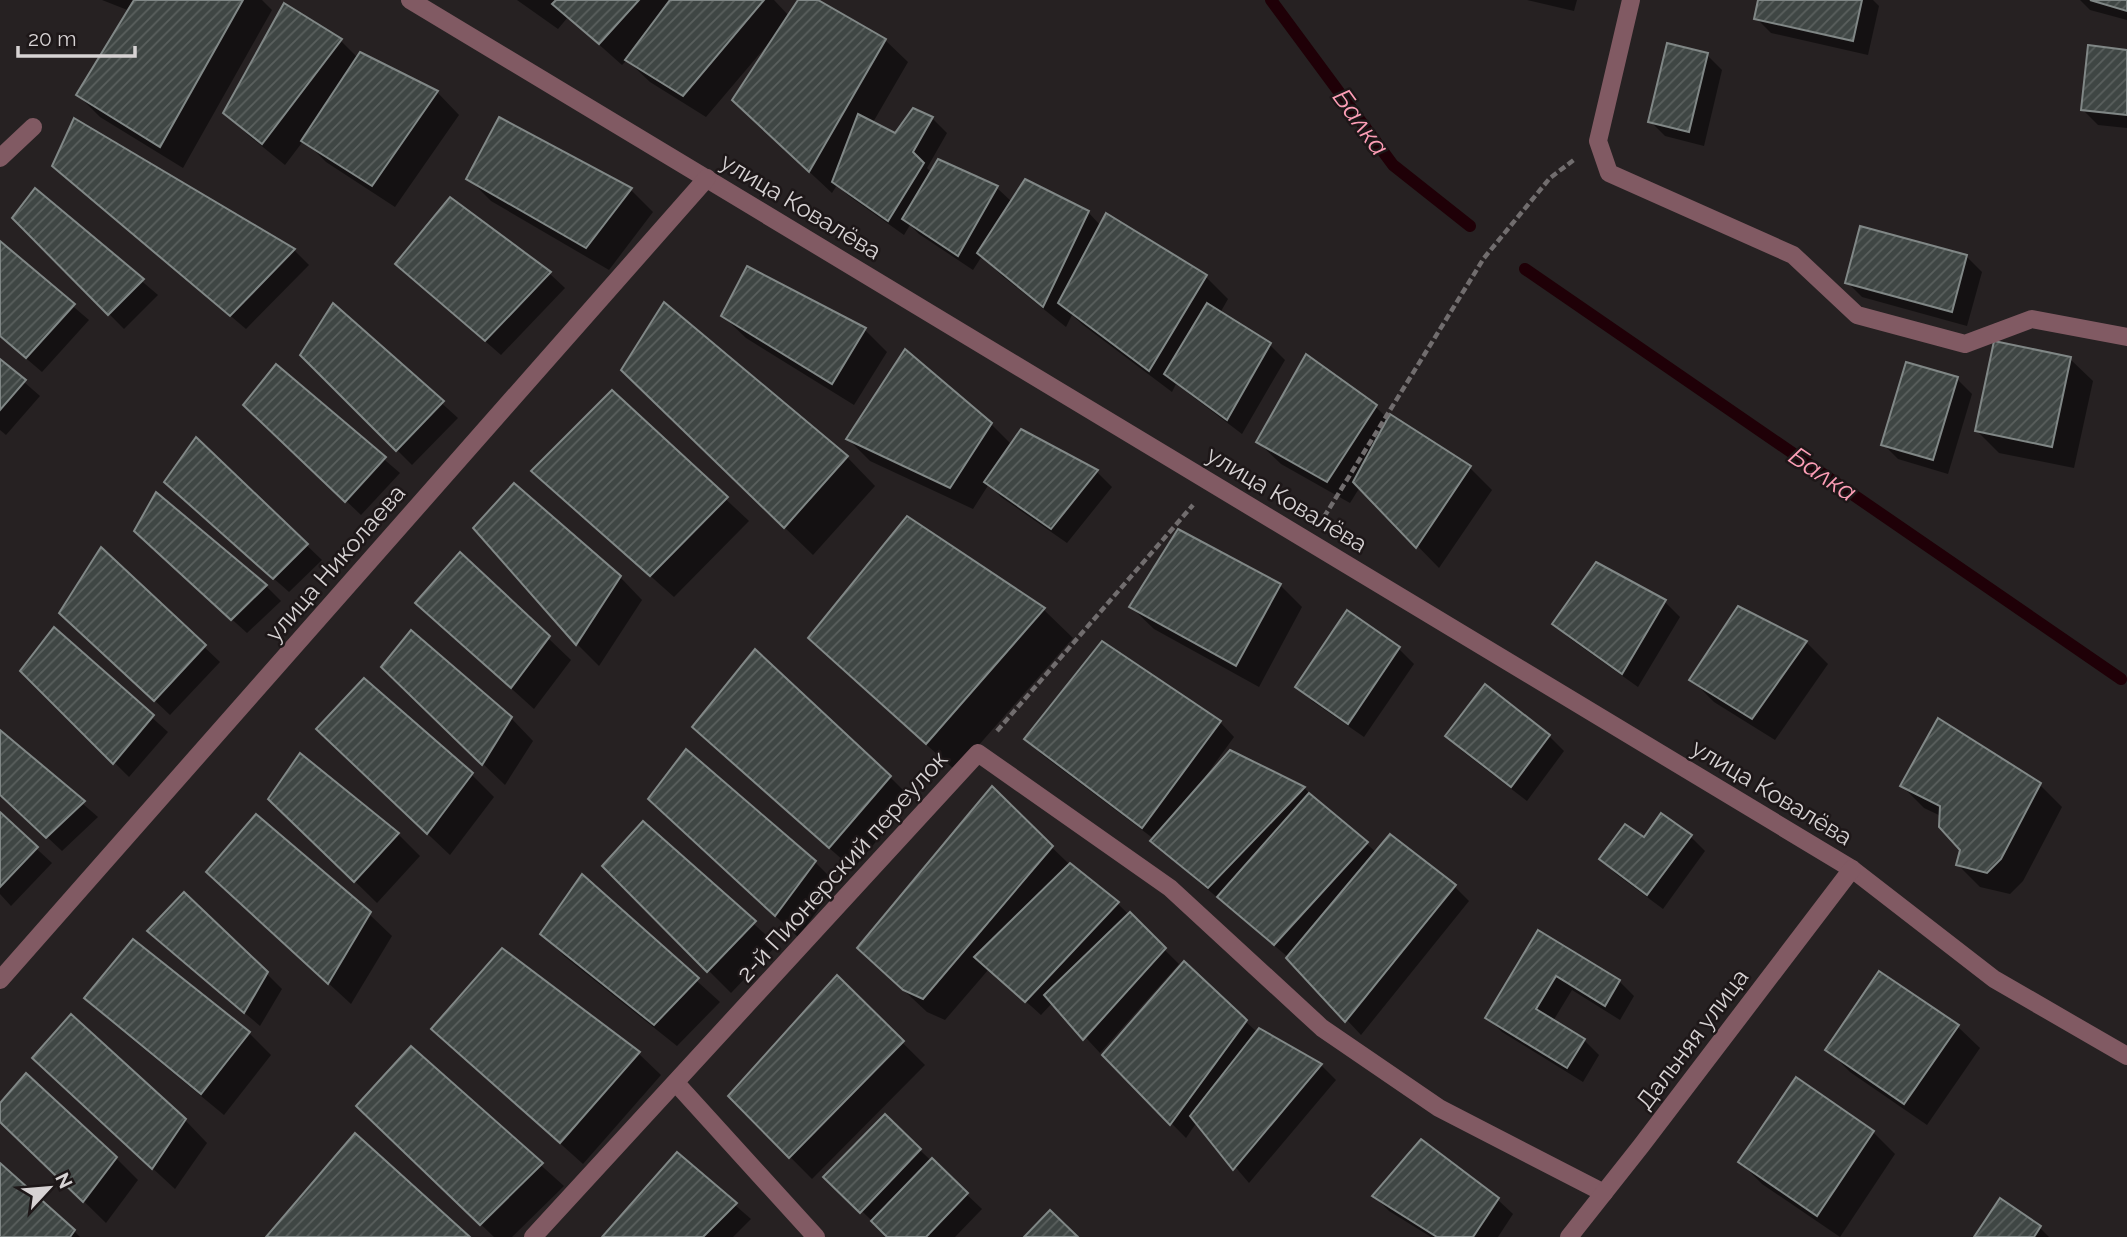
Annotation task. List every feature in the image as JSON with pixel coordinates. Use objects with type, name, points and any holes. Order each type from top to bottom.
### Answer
[{"type":"street","name":"улица Ковалёва","points":[[410,0],[1852,869],[1994,979],[2127,1056]]},
{"type":"street","points":[[1630,0],[1598,141],[1609,173],[1793,255],[1857,315],[1965,344],[2032,319],[2127,337]]},
{"type":"street","points":[[0,158],[33,127]]},
{"type":"street","name":"улица Николаева","points":[[0,980],[707,178]]},
{"type":"street","name":"2-й Пионерский переулок","points":[[533,1237],[978,753],[1170,888],[1322,1028],[1439,1108],[1604,1193]]},
{"type":"street","name":"Дальняя улица","points":[[1569,1237],[1852,869]]},
{"type":"street","points":[[676,1083],[816,1237]]},
{"type":"path","points":[[1309,541],[1484,258],[1550,178],[1598,141]]},
{"type":"path","points":[[978,753],[1212,482]]},
{"type":"building","points":[[134,0],[243,0],[160,147],[76,95]]},
{"type":"building","points":[[556,0],[639,0],[599,44],[552,4]]},
{"type":"building","points":[[670,0],[764,0],[683,96],[625,60]]},
{"type":"building","points":[[798,0],[818,0],[886,39],[809,172],[732,100]]},
{"type":"building","points":[[1758,0],[1862,0],[1853,41],[1754,19]]},
{"type":"building","points":[[2090,0],[2127,0],[2127,11]]},
{"type":"building","points":[[284,3],[342,39],[262,144],[223,113]]},
{"type":"building","points":[[1667,43],[1708,53],[1689,132],[1648,122]]},
{"type":"building","points":[[2088,45],[2127,50],[2127,115],[2081,110]]},
{"type":"building","points":[[360,52],[438,91],[372,186],[301,141]]},
{"type":"building","points":[[913,108],[933,117],[913,152],[924,163],[888,221],[832,182],[858,114],[895,133]]},
{"type":"building","points":[[499,117],[632,188],[586,248],[466,179]]},
{"type":"building","points":[[74,118],[295,249],[230,316],[52,166]]},
{"type":"building","points":[[938,159],[998,186],[958,256],[902,219]]},
{"type":"building","points":[[1025,179],[1089,211],[1043,307],[977,253]]},
{"type":"building","points":[[35,188],[144,279],[108,315],[12,218]]},
{"type":"building","points":[[450,197],[551,272],[485,341],[395,264]]},
{"type":"building","points":[[1106,213],[1207,275],[1149,371],[1058,303]]},
{"type":"building","points":[[1860,226],[1967,255],[1952,312],[1845,283]]},
{"type":"building","points":[[0,241],[75,304],[26,358],[0,336]]},
{"type":"building","points":[[747,266],[866,328],[832,384],[721,316]]},
{"type":"building","points":[[664,302],[848,456],[784,528],[621,370]]},
{"type":"building","points":[[333,303],[444,401],[396,451],[300,355]]},
{"type":"building","points":[[1207,303],[1271,343],[1227,420],[1164,374]]},
{"type":"building","points":[[1994,341],[2071,357],[2052,447],[1975,431]]},
{"type":"building","points":[[905,349],[992,423],[950,488],[846,439]]},
{"type":"building","points":[[1306,354],[1377,405],[1327,482],[1256,442]]},
{"type":"building","points":[[0,359],[26,380],[0,410]]},
{"type":"building","points":[[1906,362],[1958,377],[1933,460],[1881,445]]},
{"type":"building","points":[[276,364],[386,457],[345,502],[243,405]]},
{"type":"building","points":[[612,390],[728,497],[650,576],[531,471]]},
{"type":"building","points":[[1390,414],[1471,466],[1416,548],[1353,482]]},
{"type":"building","points":[[1021,429],[1098,470],[1051,529],[984,482]]},
{"type":"building","points":[[196,437],[308,544],[273,579],[164,482]]},
{"type":"building","points":[[514,483],[621,576],[576,645],[473,528]]},
{"type":"building","points":[[156,492],[267,585],[231,620],[134,531]]},
{"type":"building","points":[[907,516],[1045,608],[926,744],[808,638]]},
{"type":"building","points":[[1178,529],[1281,584],[1236,666],[1129,607]]},
{"type":"building","points":[[101,547],[206,645],[154,701],[59,613]]},
{"type":"building","points":[[460,552],[550,636],[511,688],[415,603]]},
{"type":"building","points":[[1596,562],[1666,600],[1622,674],[1552,624]]},
{"type":"building","points":[[1738,606],[1807,641],[1752,719],[1689,680]]},
{"type":"building","points":[[1347,610],[1400,647],[1348,724],[1295,687]]},
{"type":"building","points":[[54,627],[154,715],[113,764],[20,671]]},
{"type":"building","points":[[411,630],[512,717],[482,765],[381,667]]},
{"type":"building","points":[[1102,641],[1221,721],[1142,828],[1024,739]]},
{"type":"building","points":[[755,649],[891,776],[829,848],[692,727]]},
{"type":"building","points":[[364,678],[473,773],[427,834],[316,729]]},
{"type":"building","points":[[1485,684],[1550,735],[1511,787],[1445,736]]},
{"type":"building","points":[[1938,718],[2041,783],[2001,859],[1987,873],[1956,865],[1960,850],[1939,827],[1940,806],[1900,786]]},
{"type":"building","points":[[0,730],[85,801],[46,838],[0,795]]},
{"type":"building","points":[[686,749],[816,861],[775,916],[648,799]]},
{"type":"building","points":[[1230,750],[1305,787],[1208,888],[1150,841]]},
{"type":"building","points":[[300,753],[399,833],[354,882],[268,799]]},
{"type":"building","points":[[992,786],[1053,846],[923,999],[903,990],[857,948]]},
{"type":"building","points":[[1309,793],[1368,842],[1274,945],[1217,897]]},
{"type":"building","points":[[0,812],[38,847],[0,887]]},
{"type":"building","points":[[1661,813],[1692,835],[1647,895],[1599,859],[1625,824],[1644,837]]},
{"type":"building","points":[[256,814],[371,912],[328,984],[206,872]]},
{"type":"building","points":[[643,821],[756,921],[707,972],[602,866]]},
{"type":"building","points":[[1390,834],[1456,885],[1345,1022],[1286,958]]},
{"type":"building","points":[[1070,863],[1119,902],[1025,1002],[974,957]]},
{"type":"building","points":[[582,874],[699,978],[654,1025],[540,934]]},
{"type":"building","points":[[184,892],[268,972],[244,1013],[147,931]]},
{"type":"building","points":[[1130,912],[1166,948],[1083,1040],[1044,995]]},
{"type":"building","points":[[1538,930],[1620,980],[1605,1006],[1556,976],[1536,1009],[1585,1039],[1567,1068],[1485,1018]]},
{"type":"building","points":[[133,939],[250,1032],[201,1094],[84,998]]},
{"type":"building","points":[[502,948],[640,1052],[560,1143],[431,1029]]},
{"type":"building","points":[[1184,961],[1247,1020],[1170,1125],[1102,1055]]},
{"type":"building","points":[[1879,971],[1959,1025],[1904,1104],[1825,1050]]},
{"type":"building","points":[[837,975],[904,1041],[789,1158],[728,1096]]},
{"type":"building","points":[[71,1014],[186,1119],[152,1169],[32,1058]]},
{"type":"building","points":[[1259,1028],[1322,1064],[1233,1170],[1190,1116]]},
{"type":"building","points":[[411,1046],[543,1163],[480,1225],[356,1106]]},
{"type":"building","points":[[26,1073],[117,1157],[83,1202],[0,1122],[0,1103]]},
{"type":"building","points":[[1796,1077],[1874,1131],[1817,1216],[1738,1162]]},
{"type":"building","points":[[885,1114],[921,1149],[860,1213],[823,1177]]},
{"type":"building","points":[[355,1133],[470,1237],[266,1237]]},
{"type":"building","points":[[1421,1139],[1499,1198],[1473,1237],[1437,1237],[1372,1196]]},
{"type":"building","points":[[677,1152],[737,1203],[703,1237],[602,1237]]},
{"type":"building","points":[[932,1158],[968,1193],[926,1237],[887,1237],[871,1221]]},
{"type":"building","points":[[0,1163],[75,1230],[70,1237],[0,1237]]},
{"type":"building","points":[[2000,1198],[2041,1226],[2034,1237],[1974,1237]]},
{"type":"building","points":[[1050,1210],[1078,1237],[1024,1237]]},
{"type":"waterway","name":"Балка","points":[[1271,0],[1393,165],[1470,226]]},
{"type":"waterway","name":"Балка","points":[[1525,269],[2121,679]]}]
